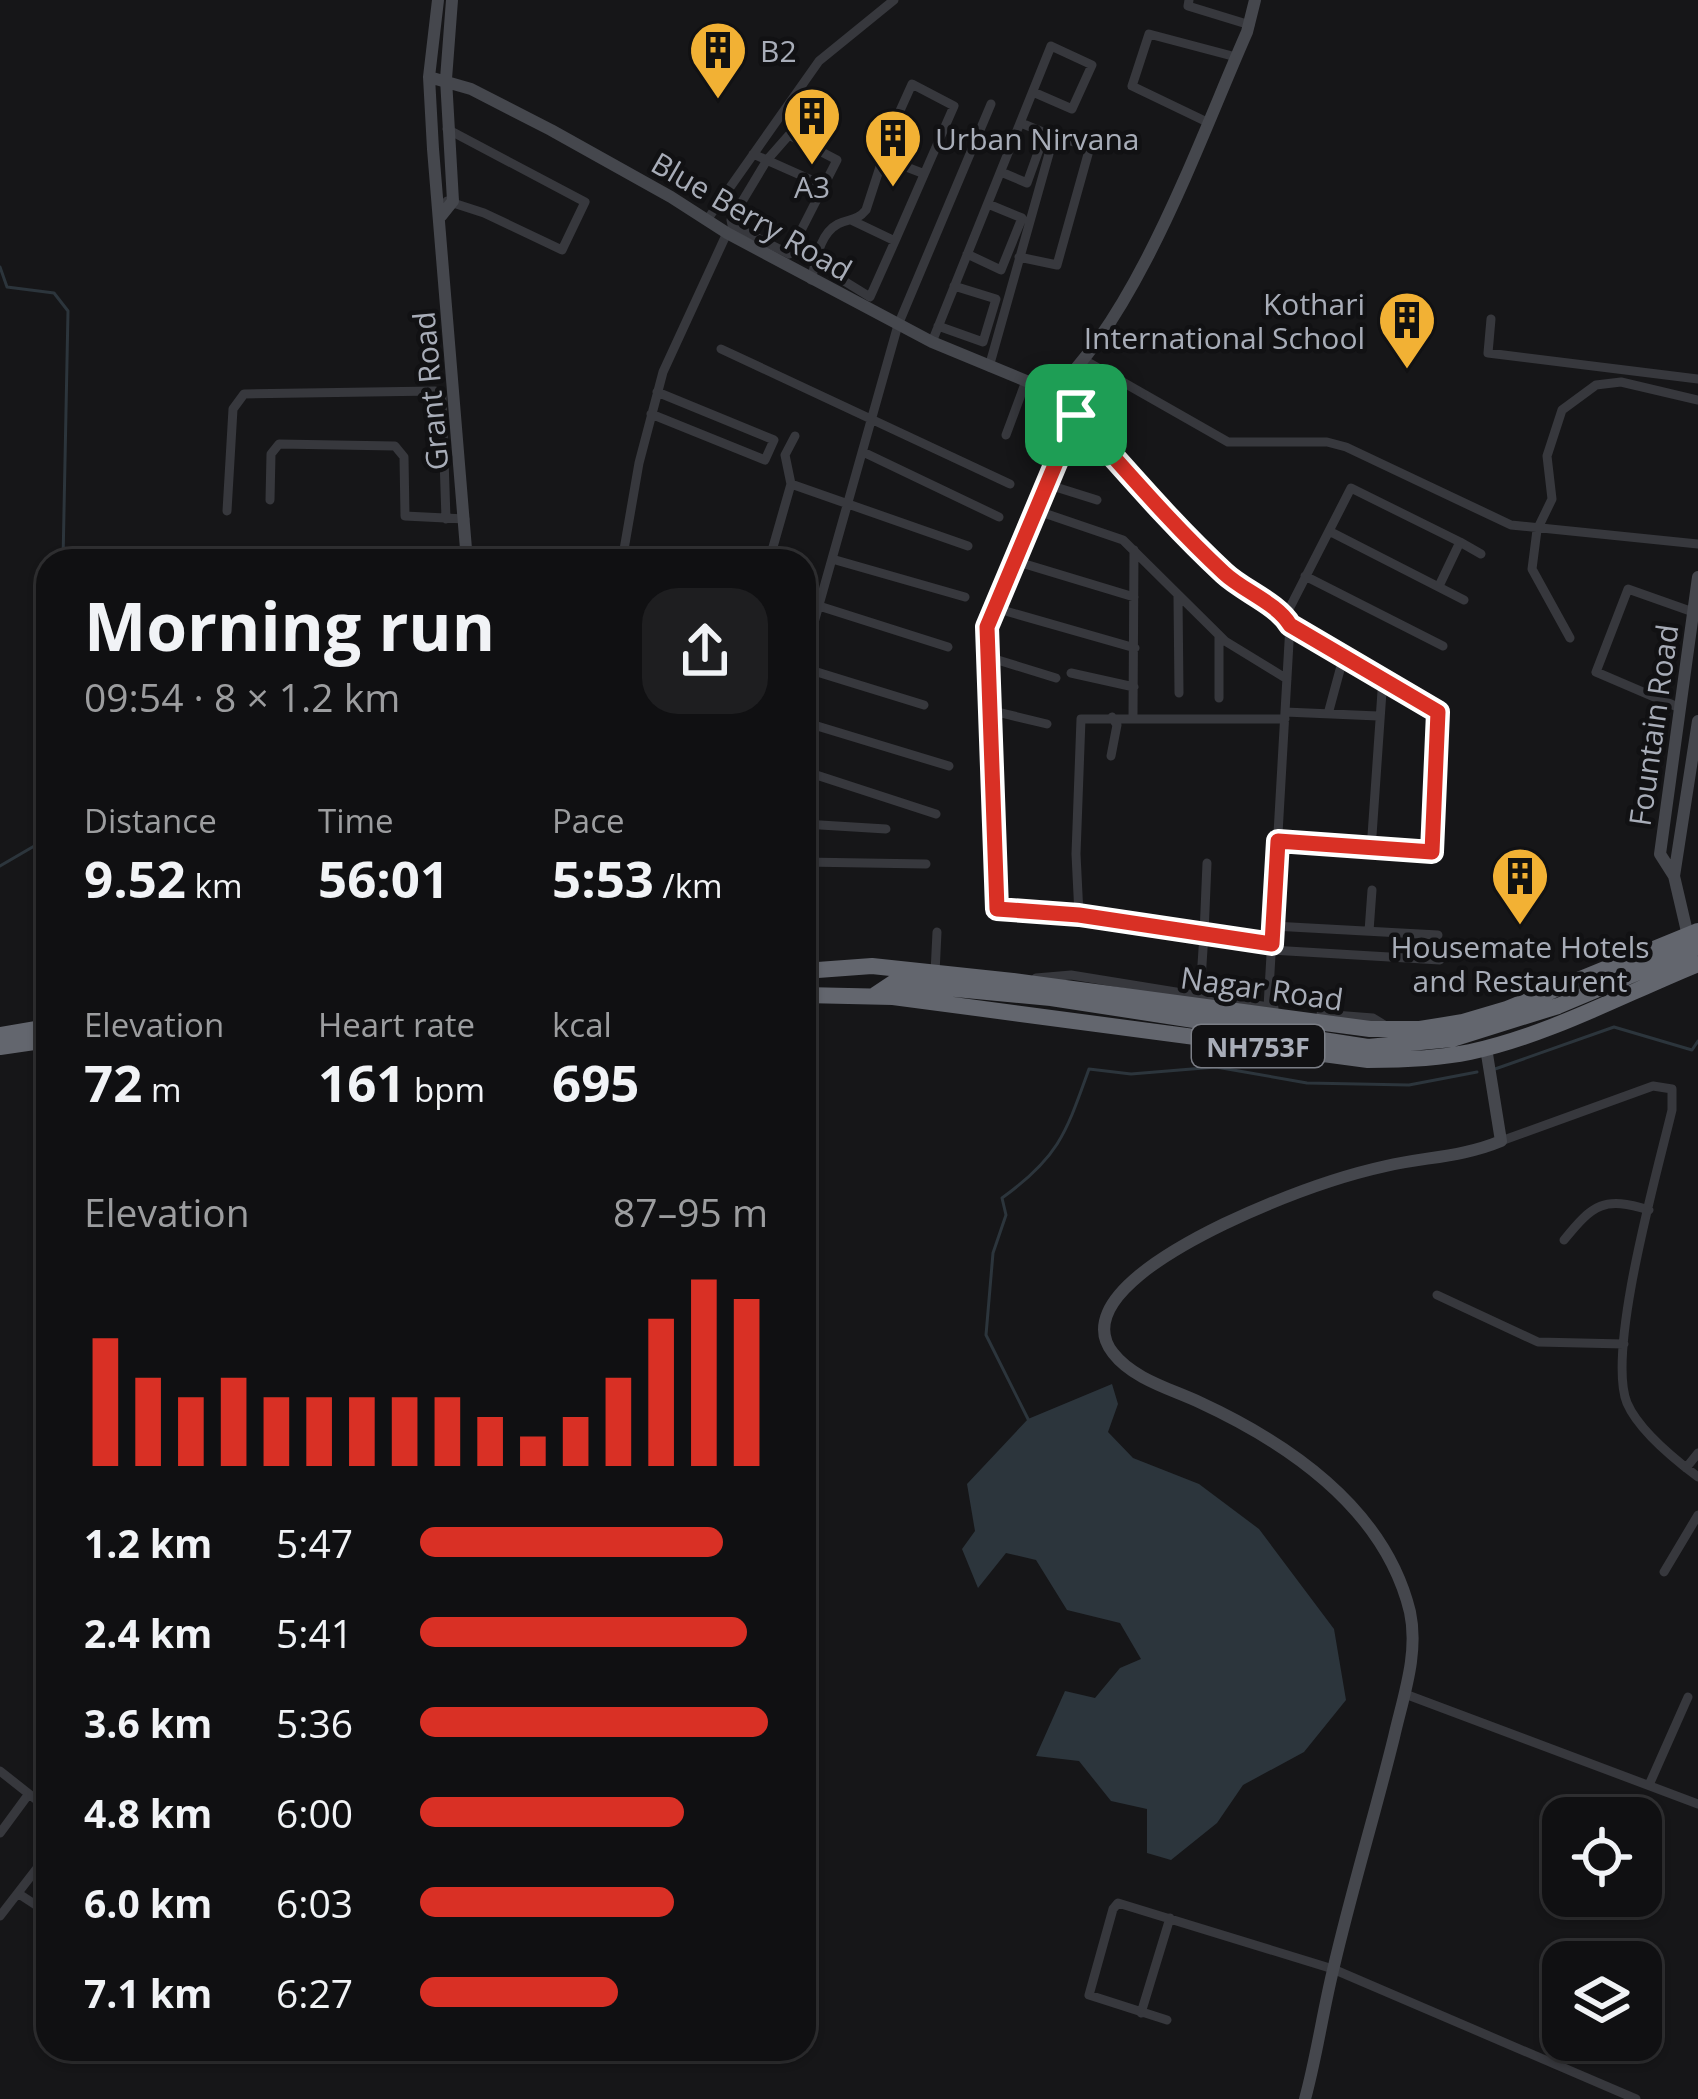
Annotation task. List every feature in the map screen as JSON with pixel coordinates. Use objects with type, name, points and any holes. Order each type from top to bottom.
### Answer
[{"type":"highway","name":"Nagar Road","points":[[816,995],[868,996],[1368,1060],[1423,1060],[1486,1048],[1673,974],[1695,945]]},
{"type":"highway","name":"Nagar Road","points":[[816,970],[861,967],[935,973],[1346,1027],[1393,1029],[1442,1026],[1507,1009],[1695,945]]},
{"type":"highway","points":[[861,967],[868,996],[893,983],[1051,998],[1368,1047],[1452,1039],[1558,1006],[1695,945]]},
{"type":"highway","points":[[0,1035],[36,1030]]},
{"type":"highway","points":[[0,1047],[36,1042]]},
{"type":"street","name":"Grant Road","points":[[438,0],[430,77],[446,201]]},
{"type":"street","name":"Grant Road","points":[[452,0],[446,79],[446,201],[441,216],[466,549]]},
{"type":"street","points":[[707,220],[819,62],[894,0]]},
{"type":"street","points":[[1189,0],[1188,7],[1250,25]]},
{"type":"street","points":[[1255,0],[1250,25],[1145,260],[1084,360],[1053,392],[1211,562],[1247,593],[1440,716],[1432,852],[1278,841]]},
{"type":"street","points":[[1207,122],[1132,86],[1149,34],[1236,57]]},
{"type":"street","points":[[932,342],[1051,46],[1092,65],[1072,110],[1033,92]]},
{"type":"street","name":"Blue Berry Road","points":[[430,77],[446,79],[551,130],[898,325],[1053,392]]},
{"type":"street","points":[[808,278],[815,263],[833,227],[866,210],[912,84],[954,106],[870,296],[815,263]]},
{"type":"street","points":[[816,616],[898,325],[992,104]]},
{"type":"street","points":[[1001,172],[1028,183],[1045,133],[1021,123]]},
{"type":"street","points":[[446,201],[562,250],[585,202],[447,129]]},
{"type":"street","points":[[793,136],[837,158],[793,253],[731,223],[767,160],[783,138],[793,136]]},
{"type":"street","points":[[989,367],[1019,257],[1054,136],[1090,147],[1057,265],[1019,257]]},
{"type":"street","points":[[754,154],[825,186]]},
{"type":"street","points":[[883,158],[922,173]]},
{"type":"street","points":[[968,254],[1001,270],[1022,218],[988,204]]},
{"type":"street","points":[[851,220],[895,241]]},
{"type":"street","points":[[624,549],[657,392],[727,233]]},
{"type":"street","points":[[938,326],[983,342],[996,299],[955,286]]},
{"type":"street","points":[[1491,319],[1488,353],[1698,379]]},
{"type":"street","points":[[722,349],[1010,484]]},
{"type":"street","points":[[1084,360],[1228,442],[1328,442],[1511,525],[1698,544]]},
{"type":"street","points":[[1006,435],[1026,382]]},
{"type":"street","points":[[1570,638],[1532,569],[1537,530],[1552,499],[1547,455],[1562,410],[1596,386],[1621,382],[1698,400]]},
{"type":"street","points":[[227,511],[232,409],[244,394],[435,391],[442,397],[446,519]]},
{"type":"street","points":[[651,414],[765,460],[774,440],[657,392]]},
{"type":"street","points":[[1076,415],[987,627],[995,906],[1000,911],[1079,915],[1272,947],[1440,960]]},
{"type":"street","points":[[772,549],[791,484],[784,455],[795,436]]},
{"type":"street","points":[[270,500],[271,454],[280,444],[395,446],[404,458],[405,516],[465,519]]},
{"type":"street","points":[[863,452],[999,517]]},
{"type":"street","points":[[791,484],[968,546]]},
{"type":"street","points":[[1046,484],[1097,500]]},
{"type":"street","points":[[1268,1007],[1287,621],[1305,575],[1351,488],[1481,554]]},
{"type":"street","points":[[1035,511],[1116,537],[1219,635],[1287,679]]},
{"type":"street","points":[[1329,531],[1464,600]]},
{"type":"street","points":[[1439,586],[1460,542]]},
{"type":"street","points":[[1133,716],[1134,550]]},
{"type":"street","points":[[832,559],[965,597]]},
{"type":"street","points":[[1015,561],[1134,597]]},
{"type":"street","points":[[1305,575],[1443,646]]},
{"type":"street","name":"Fountain Road","points":[[1695,945],[1674,876],[1660,854],[1698,577]]},
{"type":"street","points":[[1680,708],[1596,672],[1628,590],[1695,604]]},
{"type":"street","points":[[1178,596],[1179,693]]},
{"type":"street","points":[[819,606],[948,647]]},
{"type":"street","points":[[995,608],[1135,647]]},
{"type":"street","points":[[1219,635],[1220,698]]},
{"type":"street","points":[[1328,714],[1344,655]]},
{"type":"street","points":[[988,657],[1056,677]]},
{"type":"street","points":[[816,672],[924,705]]},
{"type":"street","points":[[1071,673],[1134,687]]},
{"type":"street","points":[[1371,850],[1383,677]]},
{"type":"street","points":[[989,710],[1047,724]]},
{"type":"street","points":[[1079,915],[1078,725],[1083,718],[1378,716]]},
{"type":"street","points":[[1111,756],[1117,724],[1112,717]]},
{"type":"street","name":"Fountain Road","points":[[1674,876],[1698,721]]},
{"type":"street","points":[[816,726],[949,766]]},
{"type":"street","points":[[816,775],[936,814]]},
{"type":"street","points":[[816,825],[886,829]]},
{"type":"street","points":[[816,862],[926,864]]},
{"type":"street","points":[[1200,995],[1208,863]]},
{"type":"street","points":[[1369,931],[1372,890]]},
{"type":"street","points":[[1273,926],[1438,935]]},
{"type":"street","points":[[935,973],[937,932]]},
{"type":"street","points":[[1013,981],[1071,975],[1268,1007],[1372,1018],[1393,1029]]},
{"type":"street","points":[[1486,1048],[1501,1141]]},
{"type":"street","points":[[1306,2099],[1333,1969],[1405,1694],[1412,1619],[1402,1582],[1374,1535],[1299,1457],[1122,1362],[1111,1351],[1105,1326],[1120,1294],[1156,1260],[1225,1224],[1327,1182],[1391,1164],[1473,1152],[1653,1086],[1672,1088],[1672,1110],[1628,1305],[1624,1390],[1639,1422],[1698,1477]]},
{"type":"street","points":[[1564,1240],[1582,1217],[1608,1203],[1620,1201],[1649,1210]]},
{"type":"street","points":[[1437,1294],[1538,1342],[1624,1344]]},
{"type":"street","points":[[1686,1468],[1698,1453]]},
{"type":"street","points":[[1664,1572],[1698,1515]]},
{"type":"street","points":[[1405,1694],[1698,1804]]},
{"type":"street","points":[[1649,1785],[1688,1697]]},
{"type":"street","points":[[0,1771],[36,1801]]},
{"type":"street","points":[[0,1833],[28,1795]]},
{"type":"street","points":[[0,1916],[36,1871]]},
{"type":"street","points":[[20,1894],[36,1904]]},
{"type":"street","points":[[1167,2020],[1089,1995],[1118,1903],[1333,1969],[1636,2099]]},
{"type":"street","points":[[1141,2013],[1170,1918]]},
{"type":"shaded area","points":[[1112,1384],[1118,1404],[1108,1432],[1133,1458],[1199,1484],[1259,1529],[1334,1629],[1346,1700],[1304,1752],[1243,1785],[1217,1823],[1171,1860],[1147,1853],[1147,1809],[1111,1801],[1079,1761],[1036,1756],[1065,1691],[1095,1698],[1120,1668],[1141,1659],[1120,1623],[1067,1610],[1036,1560],[1006,1553],[978,1588],[962,1549],[975,1531],[967,1484],[1028,1419]]},
{"type":"waterway","points":[[0,267],[7,287],[54,293],[68,311],[63,549]]},
{"type":"waterway","points":[[0,866],[36,845]]},
{"type":"waterway","points":[[1495,1069],[1614,1027],[1692,1050],[1698,1041]]},
{"type":"waterway","points":[[1028,1419],[986,1335],[993,1253],[1006,1215],[1002,1198],[1049,1156],[1089,1069],[1131,1074],[1216,1067],[1307,1083],[1409,1085],[1477,1072]]},
{"type":"place","name":"B2","points":[[718,101]]},
{"type":"place","name":"A3","points":[[812,167]]},
{"type":"place","name":"Urban Nirvana","points":[[893,189]]},
{"type":"place","name":"Kothari International School","points":[[1407,371]]},
{"type":"place","name":"Housemate Hotels and Restaurent","points":[[1520,927]]},
{"type":"route","points":[[1076,415],[1211,562],[1247,593],[1290,625],[1383,677],[1440,716],[1432,852],[1278,841],[1272,944],[1079,915],[1000,911],[995,906],[987,627],[1076,415]]}]
